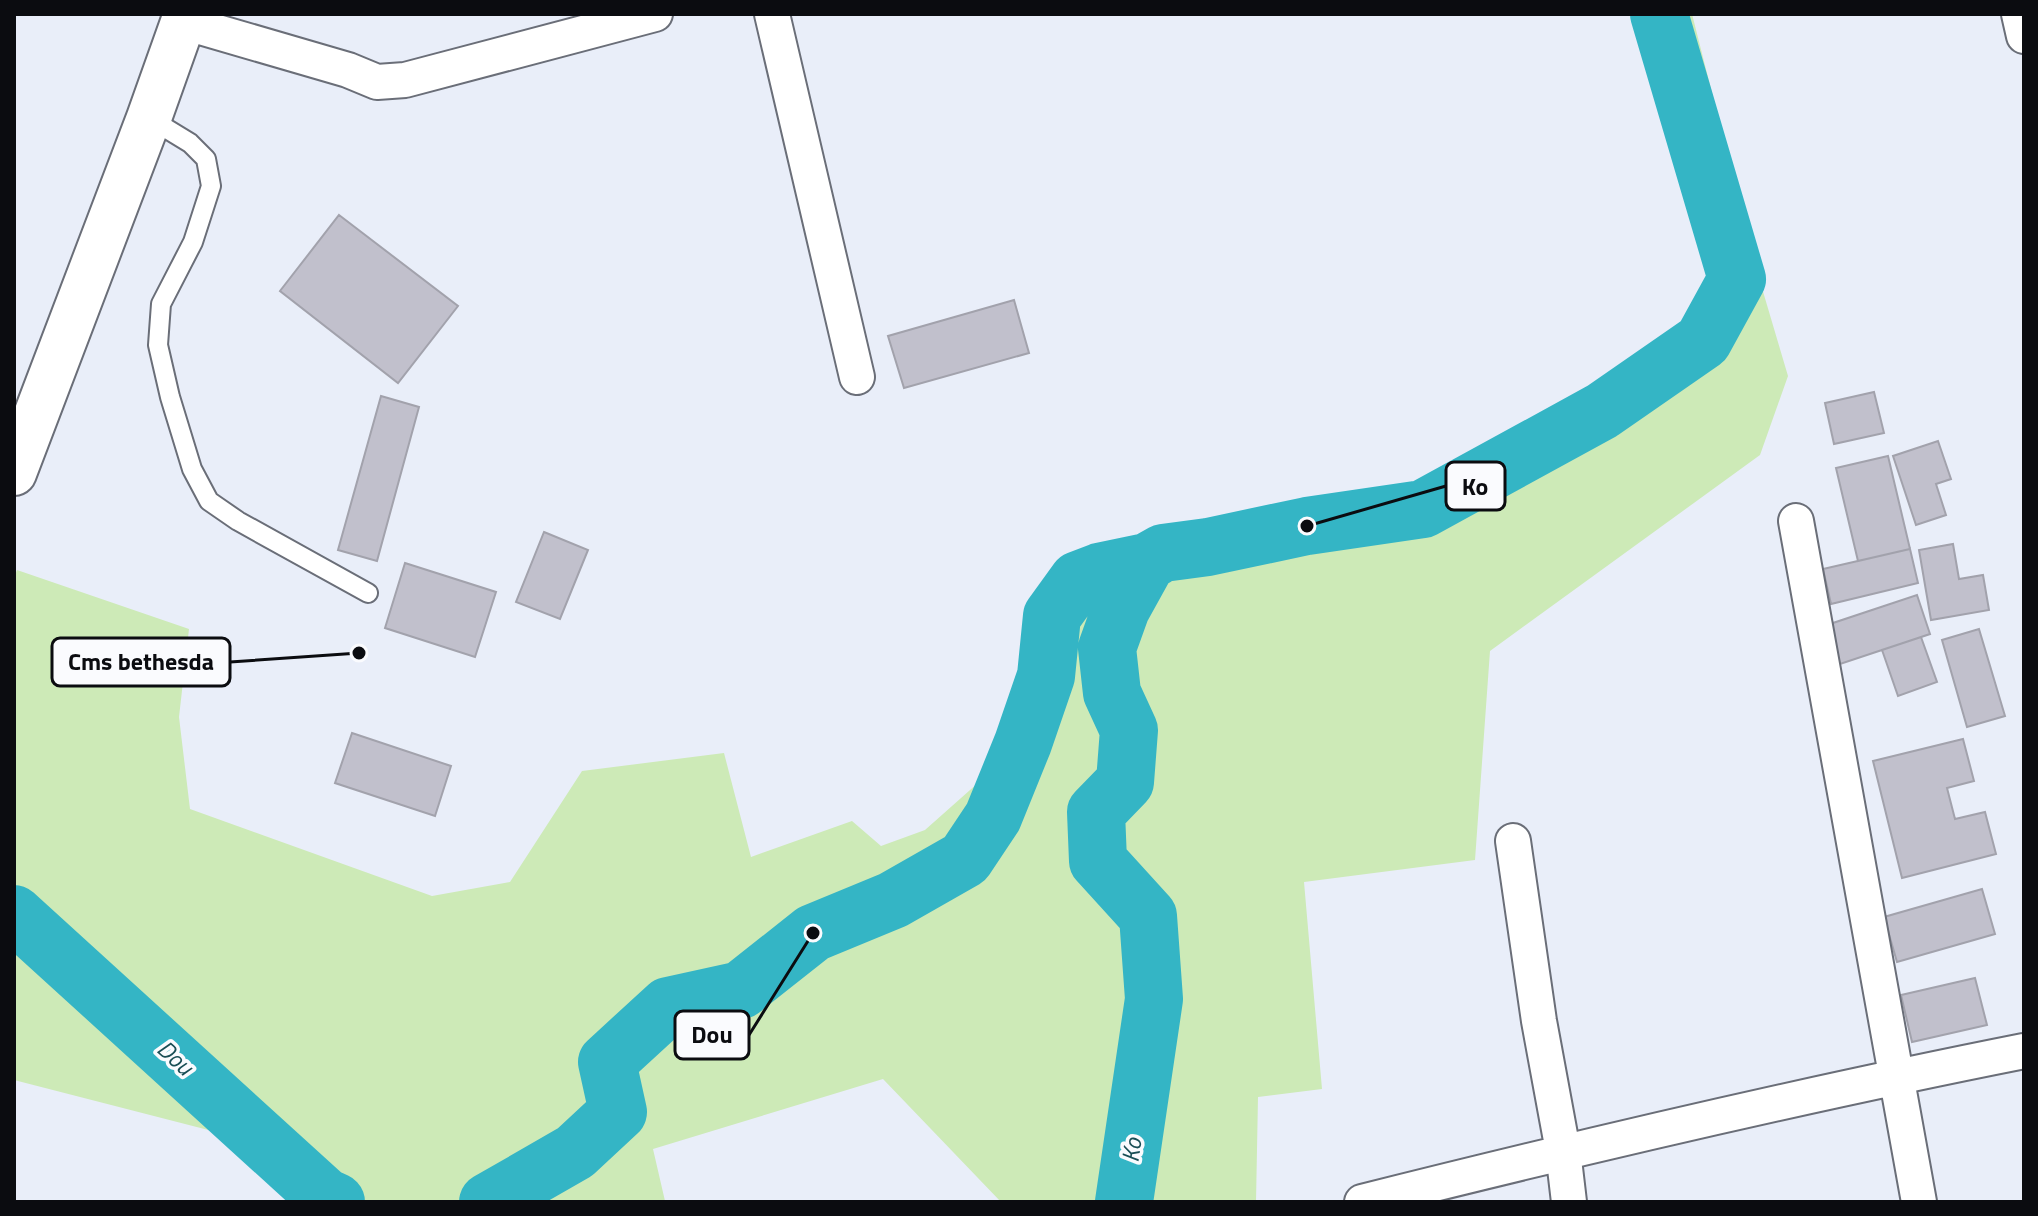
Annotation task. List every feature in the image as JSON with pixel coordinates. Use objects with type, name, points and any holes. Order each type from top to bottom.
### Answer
[{"type":"main road","points":[[14,473],[184,18]]},
{"type":"street","points":[[184,18],[377,82],[405,80],[655,14]]},
{"type":"street","points":[[772,14],[857,377]]},
{"type":"street","points":[[2019,14],[2024,36]]},
{"type":"street","points":[[1796,521],[1919,1202]]},
{"type":"street","points":[[1513,841],[1569,1202]]},
{"type":"street","points":[[1362,1202],[1563,1151],[1896,1076],[2024,1051]]},
{"type":"lane","points":[[149,118],[190,143],[206,159],[211,186],[193,242],[161,304],[158,345],[192,469],[209,501],[238,521],[368,593]]},
{"type":"green space","points":[[1659,14],[1692,14],[1759,278],[1788,376],[1760,455],[1490,651],[1475,860],[1304,882],[1322,1089],[1258,1097],[1256,1202],[1001,1202],[883,1079],[653,1149],[665,1201],[662,1202],[308,1202],[220,1133],[14,1080],[14,578],[17,570],[189,629],[179,717],[190,809],[432,896],[510,882],[582,771],[724,753],[751,857],[852,821],[881,846],[925,830],[1023,743],[1046,676],[1052,616],[1078,580],[1099,572],[1147,562],[1163,553],[1307,526],[1423,509],[1602,411],[1703,341],[1737,279]]},
{"type":"building","points":[[339,215],[458,306],[398,383],[280,291]]},
{"type":"building","points":[[1014,300],[1029,353],[904,388],[888,336]]},
{"type":"building","points":[[1874,392],[1884,433],[1834,444],[1825,403]]},
{"type":"building","points":[[381,396],[419,407],[377,561],[338,550]]},
{"type":"building","points":[[1938,441],[1951,479],[1936,484],[1946,515],[1916,525],[1893,456]]},
{"type":"building","points":[[1888,456],[1910,549],[1858,561],[1836,468]]},
{"type":"building","points":[[544,532],[588,550],[560,619],[516,602]]},
{"type":"building","points":[[1953,544],[1959,579],[1983,575],[1989,610],[1931,620],[1919,550]]},
{"type":"building","points":[[1910,549],[1918,583],[1831,604],[1823,569]]},
{"type":"building","points":[[405,563],[496,592],[475,657],[385,628]]},
{"type":"building","points":[[1917,595],[1930,634],[1840,664],[1827,625]]},
{"type":"building","points":[[1979,629],[2005,716],[1967,727],[1942,640]]},
{"type":"building","points":[[1921,637],[1937,682],[1898,696],[1882,650]]},
{"type":"building","points":[[352,733],[451,766],[435,816],[335,783]]},
{"type":"building","points":[[1963,739],[1974,781],[1947,788],[1955,819],[1985,812],[1996,854],[1902,878],[1873,761]]},
{"type":"building","points":[[1982,889],[1995,934],[1897,962],[1884,917]]},
{"type":"building","points":[[1975,978],[1987,1025],[1912,1042],[1901,995]]},
{"type":"waterway","name":"Ko","points":[[1124,1202],[1154,999],[1148,916],[1098,861],[1096,812],[1125,782],[1129,730],[1112,693],[1107,648],[1121,609],[1147,562],[1163,553],[1307,526],[1423,509],[1602,411],[1703,341],[1737,279],[1659,14]]},
{"type":"waterway","name":"Dou","points":[[488,1202],[575,1152],[618,1112],[607,1062],[668,1006],[741,990],[813,933],[893,900],[965,859],[993,817],[1023,743],[1046,676],[1052,616],[1078,580],[1099,572],[1147,562]]},
{"type":"waterway","name":"Dou","points":[[14,914],[325,1197],[336,1202]]},
{"type":"place","name":"Ko","points":[[1307,526]]},
{"type":"place","name":"Cms bethesda","points":[[359,653]]},
{"type":"place","name":"Dou","points":[[813,933]]}]
